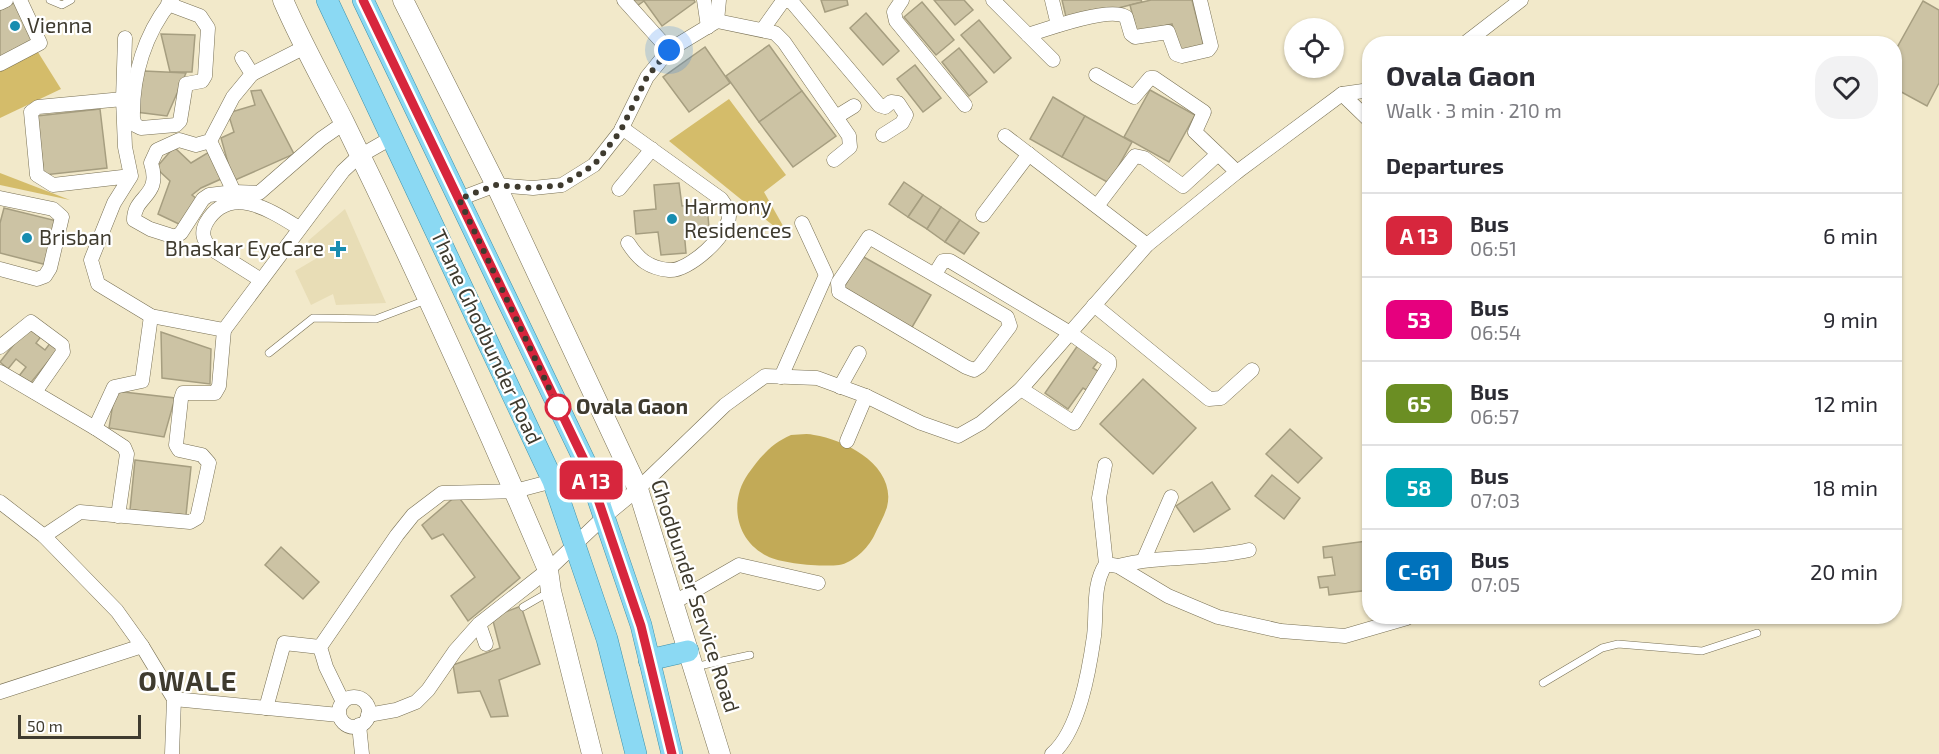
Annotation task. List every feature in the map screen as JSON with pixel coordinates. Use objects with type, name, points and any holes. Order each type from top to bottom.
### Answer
[{"type":"main road","name":"Thane Ghodbunder Road","points":[[327,0],[554,481],[608,639],[636,754]]},
{"type":"main road","name":"Thane Ghodbunder Road","points":[[363,0],[586,464],[641,626],[672,754]]},
{"type":"main road","points":[[649,660],[691,659]]},
{"type":"street","points":[[0,3],[6,0]]},
{"type":"street","points":[[0,64],[40,43],[20,0]]},
{"type":"street","points":[[283,0],[303,48],[344,123],[358,157],[428,299],[515,491],[548,570],[551,591],[592,754]]},
{"type":"street","name":"Ghodbunder Service Road","points":[[403,0],[496,185],[638,489],[720,754]]},
{"type":"street","points":[[624,0],[669,50]]},
{"type":"street","points":[[704,0],[712,24]]},
{"type":"street","points":[[712,24],[720,0]]},
{"type":"street","points":[[902,0],[894,12],[896,21],[965,105]]},
{"type":"street","points":[[993,0],[1053,60]]},
{"type":"street","points":[[1052,0],[1059,24]]},
{"type":"street","points":[[1028,36],[1059,24],[1121,14],[1135,37],[1168,32],[1176,54],[1182,56],[1208,50],[1211,46],[1200,0]]},
{"type":"street","points":[[1474,36],[1521,0]]},
{"type":"street","points":[[763,29],[775,9],[783,1],[791,1],[879,105],[882,107],[891,102],[898,102],[904,109],[906,115],[902,123],[883,135]]},
{"type":"street","points":[[170,2],[200,16],[208,28],[205,76],[202,81],[186,84],[180,121],[176,125],[141,128],[135,125],[133,118],[140,62],[148,34],[170,2]]},
{"type":"street","points":[[459,199],[496,185],[533,188],[562,185],[594,165],[622,128],[647,77],[669,50],[712,24],[763,29],[775,33],[784,42],[849,136],[850,147],[834,160]]},
{"type":"street","points":[[125,38],[123,99],[125,147],[131,176],[114,203],[91,260],[98,284],[151,316],[224,330]]},
{"type":"street","points":[[303,48],[252,74],[233,97],[210,141],[196,145],[179,140],[157,150],[151,163],[156,177],[153,188],[134,211],[135,220],[150,230],[176,237],[208,195],[234,192],[259,193],[321,139],[344,123]]},
{"type":"street","points":[[242,58],[252,74]]},
{"type":"street","points":[[1096,75],[1134,97],[1150,78],[1154,78],[1204,112],[1195,132],[1237,171]]},
{"type":"street","points":[[320,647],[345,723],[363,720],[416,702],[479,624],[548,570],[604,517],[638,489],[725,405],[765,376],[817,378],[866,396],[921,423],[958,436],[981,423],[1021,389],[1148,245],[1237,171],[1342,94],[1362,91]]},
{"type":"street","points":[[1342,94],[1362,113]]},
{"type":"street","points":[[123,99],[38,107],[31,112],[30,122],[37,175],[43,181],[53,185],[131,176]]},
{"type":"street","points":[[836,117],[854,106]]},
{"type":"street","points":[[622,128],[721,199],[729,216],[726,228],[714,245],[682,268],[671,271],[639,260],[628,243]]},
{"type":"street","points":[[1005,136],[1148,245]]},
{"type":"street","points":[[44,536],[80,512],[190,522],[197,518],[209,463],[202,455],[179,450],[176,445],[183,393],[215,393],[219,386],[224,330],[343,171],[358,157],[393,137]]},
{"type":"street","points":[[210,141],[234,192]]},
{"type":"street","points":[[620,189],[652,148]]},
{"type":"street","points":[[983,215],[1029,154]]},
{"type":"street","points":[[1097,206],[1135,156],[1144,158],[1183,186],[1218,154]]},
{"type":"street","points":[[0,198],[53,208],[62,218],[50,268],[45,276],[37,279],[0,269]]},
{"type":"street","points":[[261,280],[210,248],[204,241],[202,233],[205,224],[215,210],[225,203],[242,201],[266,208],[299,228]]},
{"type":"street","points":[[780,377],[826,275],[802,224]]},
{"type":"street","points":[[869,237],[935,274],[1010,321],[1010,326],[980,366],[974,370],[839,292],[836,288],[864,241],[869,237]]},
{"type":"street","points":[[935,274],[943,261],[950,261],[1070,333],[1109,361],[1109,366],[1077,420],[1070,423],[1021,389]]},
{"type":"street","points":[[1094,305],[1209,399],[1221,398],[1252,370]]},
{"type":"street","points":[[95,428],[114,387],[142,381],[151,316]]},
{"type":"street","points":[[0,347],[31,322],[62,345],[63,352],[35,392]]},
{"type":"street","points":[[840,387],[859,352]]},
{"type":"street","points":[[0,372],[124,447],[127,454],[118,516]]},
{"type":"street","points":[[847,441],[866,396]]},
{"type":"street","points":[[1105,465],[1099,498],[1112,565]]},
{"type":"street","points":[[320,647],[413,515],[442,493],[515,491],[554,481]]},
{"type":"street","points":[[1144,560],[1171,497]]},
{"type":"street","points":[[0,502],[44,536],[117,611],[142,646],[174,699],[172,754]]},
{"type":"street","points":[[1052,754],[1060,747],[1074,723],[1094,637],[1098,575],[1112,565],[1144,560],[1220,556],[1249,550]]},
{"type":"street","points":[[673,603],[739,565],[818,583]]},
{"type":"street","points":[[1112,565],[1168,596],[1218,617],[1281,631],[1345,636],[1386,624]]},
{"type":"street","points":[[479,624],[486,644]]},
{"type":"street","points":[[266,708],[284,643],[320,647]]},
{"type":"street","points":[[0,692],[142,646]]},
{"type":"street","points":[[174,699],[266,708],[341,708],[351,697],[360,699],[367,706],[363,720],[362,754]]},
{"type":"lane","points":[[50,0],[62,5],[71,0]]},
{"type":"lane","points":[[269,353],[314,318],[386,317],[428,299]]},
{"type":"lane","points":[[523,607],[551,591]]},
{"type":"lane","points":[[1543,683],[1602,648],[1618,644],[1702,651],[1757,633]]},
{"type":"lane","points":[[691,659],[750,655]]},
{"type":"shaded area","points":[[36,49],[61,89],[0,118],[0,67]]},
{"type":"shaded area","points":[[729,99],[786,175],[764,192],[791,240],[669,141]]},
{"type":"shaded area","points":[[0,173],[70,200],[0,185]]},
{"type":"shaded area","name":"Bhaskar EyeCare","points":[[345,209],[386,303],[336,305],[333,294],[311,305],[295,271],[317,258],[308,241]]},
{"type":"shaded area","points":[[811,434],[854,449],[877,468],[884,480],[888,493],[887,507],[881,522],[864,550],[844,564],[813,565],[774,559],[756,549],[742,530],[737,508],[742,485],[767,451],[791,435]]},
{"type":"building","points":[[633,0],[694,0],[695,2],[662,26],[644,1],[637,6]]},
{"type":"building","points":[[821,0],[847,0],[848,5],[825,12]]},
{"type":"building","points":[[934,0],[964,0],[973,10],[955,25]]},
{"type":"building","points":[[1062,0],[1141,0],[1142,2],[1067,21]]},
{"type":"building","points":[[1151,0],[1192,0],[1204,47],[1180,53],[1172,24],[1137,33],[1130,5]]},
{"type":"building","name":"Vienna","points":[[18,1],[37,42],[0,59],[0,10]]},
{"type":"building","points":[[1923,1],[1939,10],[1939,83],[1927,106],[1902,92],[1902,39]]},
{"type":"building","points":[[922,2],[954,40],[936,55],[904,17]]},
{"type":"building","points":[[866,13],[899,51],[883,65],[850,28]]},
{"type":"building","points":[[979,20],[1011,58],[994,73],[961,35]]},
{"type":"building","points":[[161,34],[195,35],[192,72],[170,72]]},
{"type":"building","points":[[769,45],[802,91],[759,122],[726,76]]},
{"type":"building","points":[[705,47],[730,83],[689,112],[663,77]]},
{"type":"building","points":[[959,48],[987,82],[969,96],[942,62]]},
{"type":"building","points":[[915,65],[941,98],[923,112],[897,79]]},
{"type":"building","points":[[144,71],[186,73],[167,116],[136,112]]},
{"type":"building","points":[[261,90],[294,154],[233,181],[221,138],[234,132],[228,113],[255,105],[251,91]]},
{"type":"building","points":[[1150,90],[1195,115],[1169,162],[1124,137]]},
{"type":"building","points":[[802,91],[836,136],[793,167],[759,122]]},
{"type":"building","points":[[1053,97],[1085,116],[1062,157],[1030,139]]},
{"type":"building","points":[[100,109],[107,168],[44,175],[37,116]]},
{"type":"building","points":[[1085,116],[1132,142],[1109,183],[1062,157]]},
{"type":"building","points":[[174,147],[191,163],[209,152],[221,179],[192,195],[197,199],[181,225],[158,214],[170,181],[156,168]]},
{"type":"building","points":[[904,182],[923,195],[908,217],[889,204]]},
{"type":"building","name":"Harmony Residences","points":[[679,183],[682,206],[707,204],[709,228],[684,230],[686,253],[661,255],[658,232],[636,234],[634,211],[656,209],[654,185]]},
{"type":"building","points":[[923,195],[941,207],[927,229],[908,217]]},
{"type":"building","points":[[941,207],[960,220],[945,242],[927,229]]},
{"type":"building","name":"Brisban","points":[[4,208],[57,221],[47,265],[0,253],[0,223]]},
{"type":"building","points":[[960,220],[979,233],[964,254],[945,242]]},
{"type":"building","points":[[862,256],[931,295],[911,329],[842,291]]},
{"type":"building","points":[[30,324],[43,334],[36,343],[45,350],[51,342],[59,348],[29,385],[19,376],[26,367],[16,359],[8,369],[0,362]]},
{"type":"building","points":[[161,332],[211,349],[210,384],[162,378]]},
{"type":"building","points":[[1078,345],[1099,360],[1093,368],[1101,373],[1088,391],[1083,388],[1068,409],[1045,393]]},
{"type":"building","points":[[1143,379],[1196,428],[1153,474],[1100,424]]},
{"type":"building","points":[[115,391],[175,398],[164,437],[109,428]]},
{"type":"building","points":[[1290,429],[1322,458],[1298,483],[1266,454]]},
{"type":"building","points":[[135,460],[191,467],[186,515],[130,510]]},
{"type":"building","points":[[1272,475],[1300,498],[1284,519],[1255,496]]},
{"type":"building","points":[[1212,482],[1230,509],[1194,532],[1176,506]]},
{"type":"building","points":[[457,495],[520,578],[468,621],[451,596],[475,577],[443,534],[432,539],[422,525]]},
{"type":"building","points":[[1362,542],[1362,591],[1329,595],[1328,587],[1320,588],[1318,577],[1335,575],[1332,557],[1324,558],[1323,547]]},
{"type":"building","points":[[281,547],[319,582],[303,599],[265,565]]},
{"type":"building","points":[[521,606],[540,664],[499,680],[508,716],[491,717],[480,691],[458,693],[453,665],[500,648],[492,617]]},
{"type":"bus line","points":[[363,0],[586,464],[641,626],[672,754]]},
{"type":"place","name":"Vienna","points":[[15,26]]},
{"type":"place","name":"Harmony Residences","points":[[672,219]]},
{"type":"place","name":"Brisban","points":[[27,238]]},
{"type":"place","name":"Bhaskar EyeCare","points":[[338,249]]},
{"type":"place","name":"Ovala Gaon","points":[[558,407]]},
{"type":"district","name":"OWALE","points":[[188,682]]},
{"type":"route","points":[[558,407],[459,199],[496,185],[533,188],[562,185],[594,165],[620,132],[647,77],[669,50]]}]
